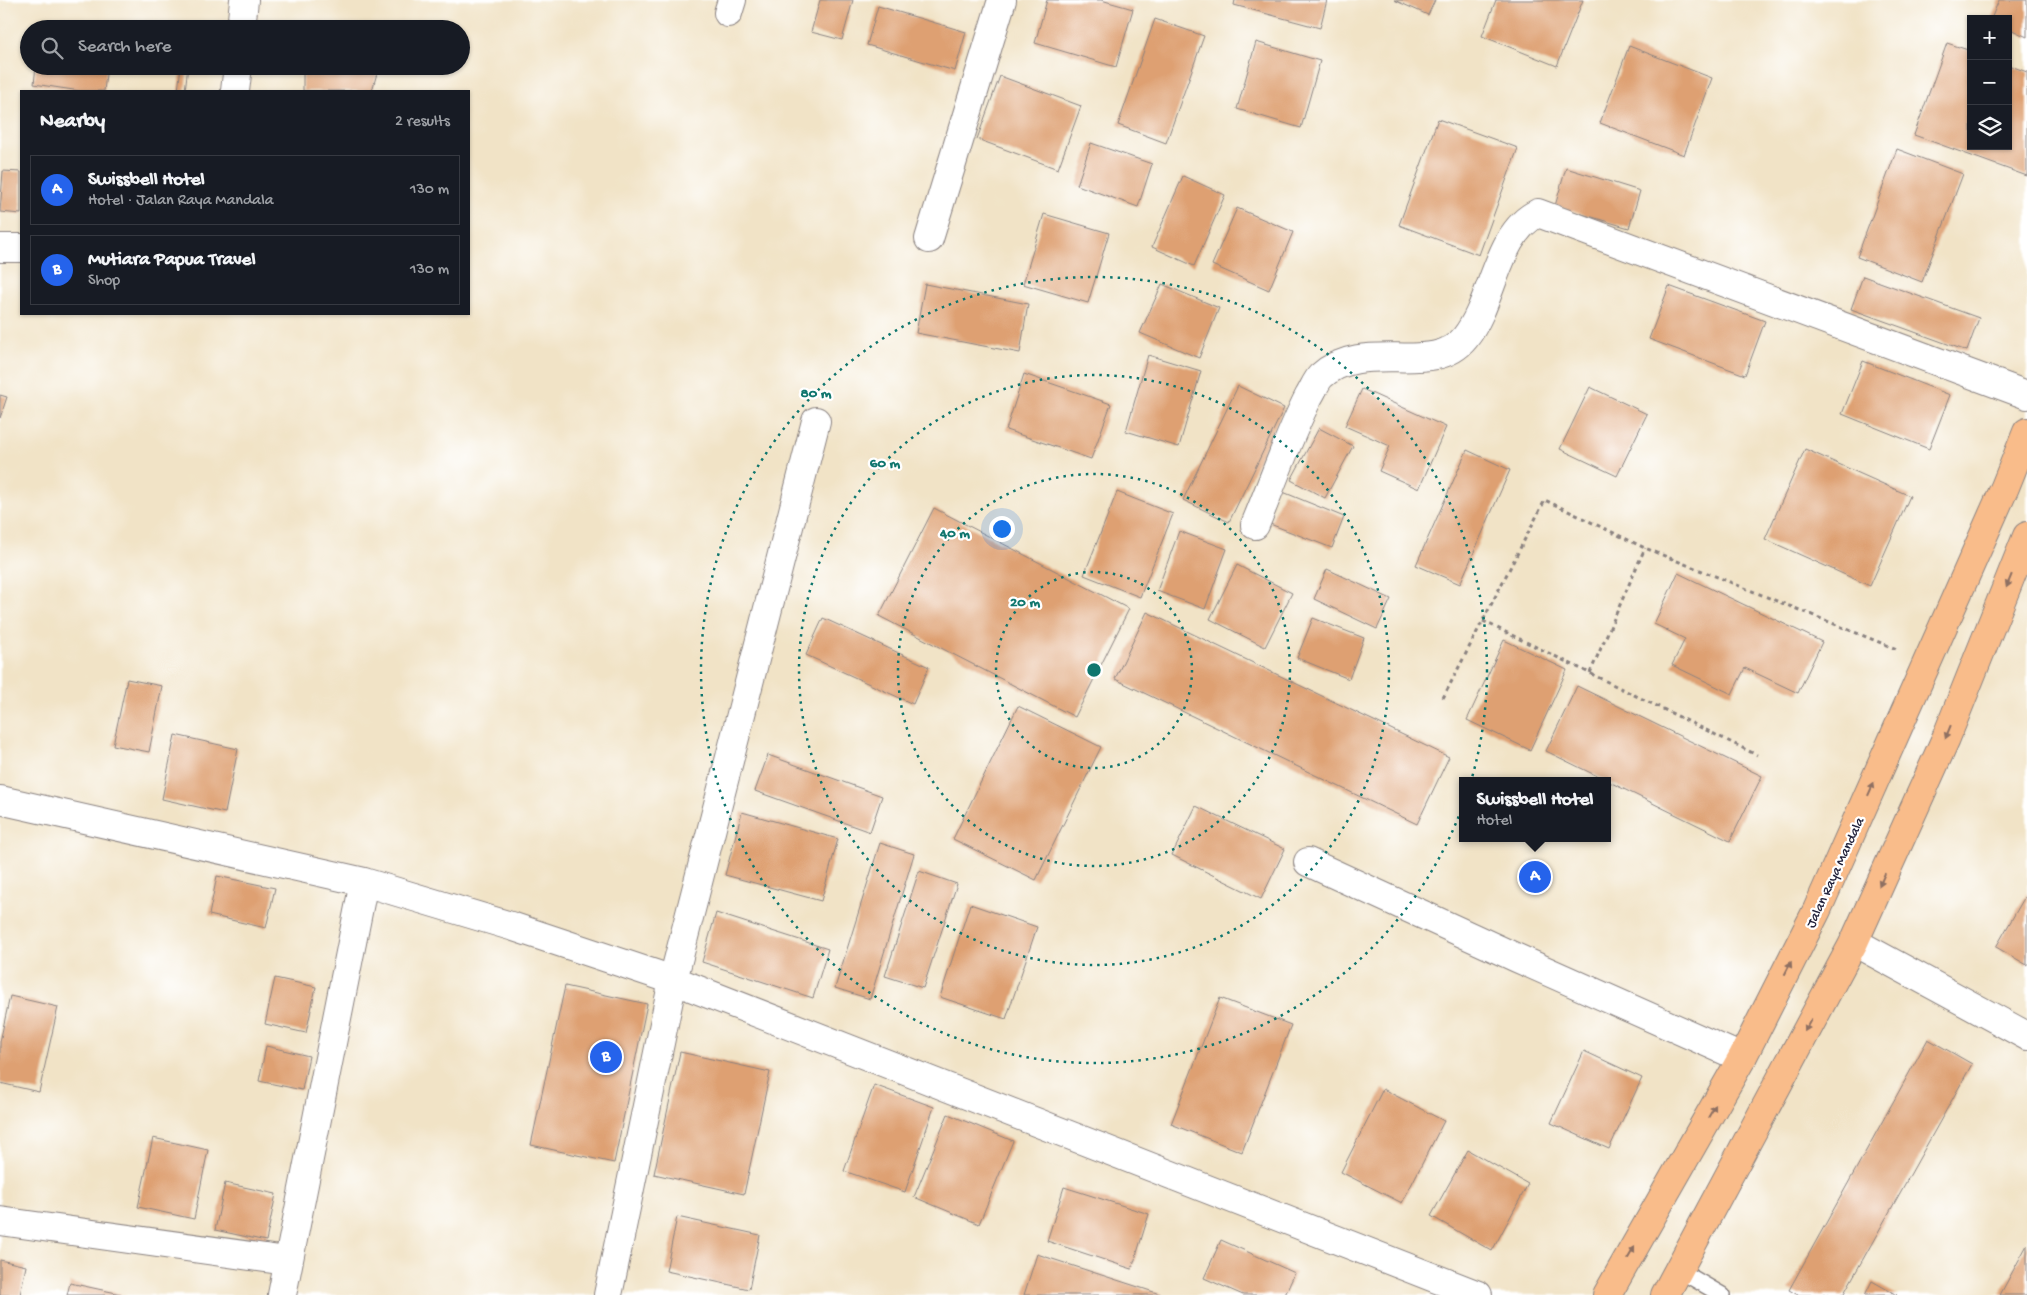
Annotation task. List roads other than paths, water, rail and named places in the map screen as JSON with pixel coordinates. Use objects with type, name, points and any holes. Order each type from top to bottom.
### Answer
[{"type":"highway","name":"Jalan Raya Mandala","points":[[1607,1295],[1742,1058],[1818,910],[2005,487],[2027,432]]},
{"type":"highway","points":[[1665,1295],[1854,942],[1946,738],[2027,536]]},
{"type":"street","points":[[243,20],[244,0]]},
{"type":"street","points":[[929,240],[1002,0]]},
{"type":"street","points":[[235,90],[237,75]]},
{"type":"street","points":[[1255,525],[1304,406],[1319,377],[1339,364],[1369,356],[1428,357],[1448,352],[1465,338],[1477,317],[1515,231],[1526,219],[1538,213],[2027,395]]},
{"type":"street","points":[[0,248],[20,248]]},
{"type":"street","points":[[608,1295],[673,980],[816,421]]},
{"type":"street","points":[[0,800],[364,882],[514,927],[673,980],[1478,1295]]},
{"type":"street","points":[[1308,862],[1742,1058]]},
{"type":"street","points":[[282,1295],[287,1261],[364,882]]},
{"type":"street","points":[[1854,942],[2027,1036]]},
{"type":"street","points":[[0,1221],[287,1261]]},
{"type":"lane","points":[[1679,1270],[1722,1295]]},
{"type":"place","name":"Swissbell Hotel","points":[[1535,877]]},
{"type":"place","name":"Mutiara Papua Travel","points":[[606,1057]]}]
